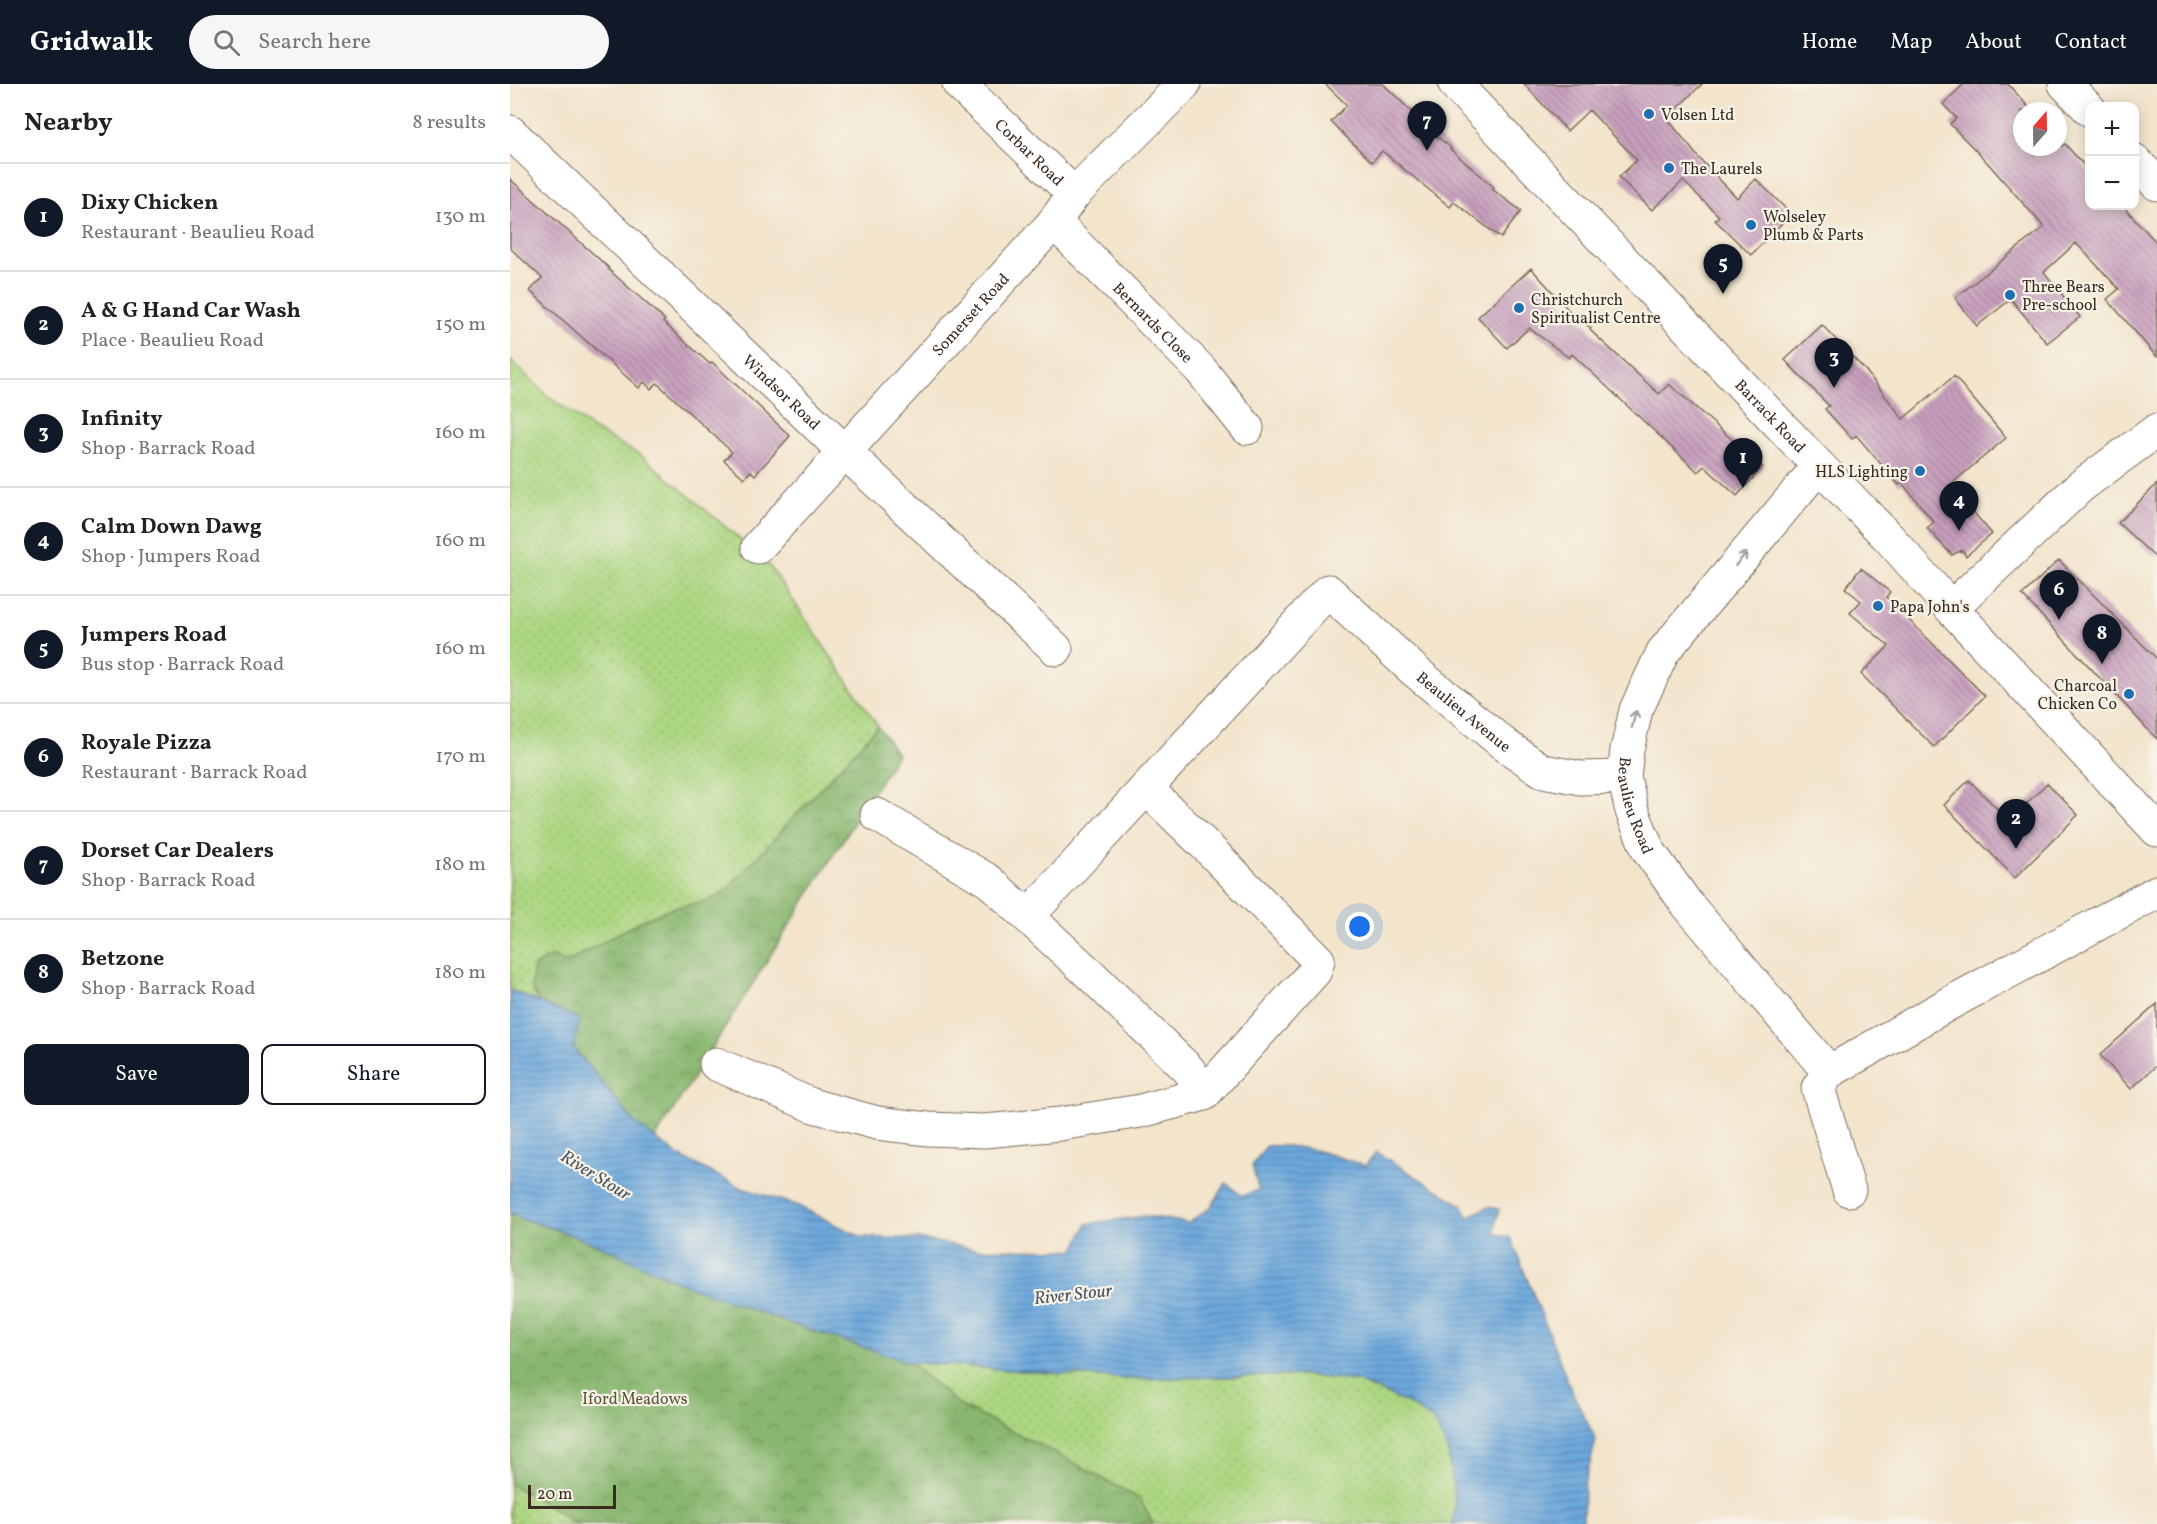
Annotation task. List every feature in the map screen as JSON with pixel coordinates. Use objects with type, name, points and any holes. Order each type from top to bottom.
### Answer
[{"type":"street","name":"Corbar Road","points":[[959,84],[1074,194]]},
{"type":"street","name":"Somerset Road","points":[[758,546],[1054,222],[1074,194],[1184,84]]},
{"type":"street","name":"Barrack Road","points":[[1455,84],[1889,538],[2157,830]]},
{"type":"street","points":[[2065,84],[2085,105]]},
{"type":"street","name":"Windsor Road","points":[[510,132],[844,451],[1056,649]]},
{"type":"street","points":[[2139,165],[2157,184]]},
{"type":"street","name":"Bernards Close","points":[[1054,222],[1200,369],[1247,428]]},
{"type":"street","points":[[1951,608],[2081,486],[2157,430]]},
{"type":"street","name":"Beaulieu Road","points":[[1819,466],[1663,652],[1636,710],[1627,750],[1624,777],[1632,811],[1648,850],[1693,911],[1829,1072]]},
{"type":"street","name":"Beaulieu Avenue","points":[[1146,788],[1328,591],[1416,672],[1505,745],[1543,771],[1581,778],[1624,777]]},
{"type":"street","points":[[716,1064],[814,1106],[877,1123],[928,1129],[985,1131],[1060,1124],[1141,1111],[1204,1094],[1315,971],[1318,960],[1146,788],[1028,916]]},
{"type":"street","points":[[877,815],[989,881],[1189,1070],[1204,1094]]},
{"type":"street","points":[[1849,1190],[1818,1088],[1829,1072],[1952,1002],[2157,892]]},
{"type":"green space","points":[[510,360],[546,394],[593,429],[642,456],[767,562],[878,726],[725,892],[708,901],[672,908],[637,923],[566,963],[531,987],[539,1002],[510,990]]},
{"type":"green space","points":[[878,726],[897,754],[655,1139],[635,1123],[573,1047],[580,1019],[539,1002],[531,987],[534,966],[551,956],[567,963],[637,923],[672,908],[708,901],[725,892]]},
{"type":"green space","name":"Iford Meadows","points":[[510,1212],[908,1362],[1128,1379],[1303,1375],[1356,1381],[1407,1403],[1434,1421],[1448,1451],[1455,1502],[1453,1524],[510,1524]]},
{"type":"green space","name":"Iford Meadows","points":[[510,1212],[519,1218],[611,1250],[696,1289],[786,1322],[908,1362],[961,1406],[1058,1454],[1140,1499],[1153,1524],[576,1524],[510,1484]]},
{"type":"water","name":"River Stour","points":[[510,990],[580,1019],[573,1047],[635,1123],[677,1155],[742,1188],[796,1205],[861,1237],[919,1239],[976,1249],[1075,1250],[1087,1224],[1145,1216],[1188,1223],[1211,1207],[1226,1183],[1242,1196],[1259,1190],[1252,1166],[1266,1146],[1305,1148],[1365,1166],[1376,1152],[1462,1205],[1468,1217],[1488,1207],[1499,1209],[1494,1233],[1511,1238],[1571,1389],[1596,1440],[1584,1486],[1583,1524],[1453,1524],[1455,1502],[1448,1451],[1434,1421],[1407,1403],[1356,1381],[1303,1375],[1128,1379],[908,1362],[786,1322],[696,1289],[611,1250],[519,1218],[510,1212]]},
{"type":"building","points":[[1325,84],[1383,84],[1416,116],[1415,118],[1494,187],[1492,189],[1521,211],[1501,238],[1454,202],[1450,207],[1382,151],[1372,162],[1331,122],[1347,105]]},
{"type":"building","points":[[1524,84],[1702,84],[1667,118],[1698,157],[1737,198],[1756,179],[1791,214],[1751,255],[1715,220],[1719,216],[1683,181],[1652,210],[1619,177],[1637,160],[1589,110],[1567,131]]},
{"type":"building","points":[[1964,84],[2008,84],[2024,102],[2013,102],[2013,156],[2067,156],[2067,146],[2085,166],[2085,210],[2127,210],[2157,243],[2157,357],[2107,299],[2119,289],[2076,243],[2044,272],[2080,317],[2047,343],[2011,299],[1977,326],[1955,298],[2044,227],[1950,124],[1956,118],[1943,104]]},
{"type":"building","points":[[510,179],[665,320],[663,322],[710,364],[712,362],[790,436],[755,475],[751,471],[744,478],[724,460],[732,452],[657,383],[651,389],[644,382],[639,388],[530,291],[542,278],[510,248]]},
{"type":"building","points":[[1531,268],[1574,316],[1591,328],[1590,330],[1659,394],[1669,384],[1763,467],[1737,496],[1704,466],[1698,472],[1572,354],[1569,358],[1529,328],[1507,348],[1478,317]]},
{"type":"building","points":[[1822,325],[1866,371],[1903,419],[1954,376],[2006,438],[1950,485],[1992,534],[1966,556],[1962,550],[1952,555],[1927,528],[1934,522],[1902,483],[1899,485],[1856,435],[1852,439],[1825,409],[1829,406],[1785,360]]},
{"type":"building","points":[[2157,484],[2157,559],[2118,523]]},
{"type":"building","points":[[2059,560],[2157,659],[2157,739],[2022,595]]},
{"type":"building","points":[[1861,568],[1890,592],[1886,597],[1985,696],[1934,747],[1861,674],[1889,646],[1850,613],[1861,601],[1845,588]]},
{"type":"building","points":[[1969,780],[2009,821],[2047,783],[2078,815],[2015,878],[1944,805]]},
{"type":"building","points":[[2157,1004],[2157,1065],[2131,1089],[2100,1055]]},
{"type":"place","name":"Volsen Ltd","points":[[1649,114]]},
{"type":"place","name":"Dorset Car Dealers","points":[[1427,151]]},
{"type":"place","name":"The Laurels","points":[[1669,168]]},
{"type":"place","name":"Wolseley Plumb & Parts","points":[[1751,225]]},
{"type":"place","name":"Jumpers Road","points":[[1723,294]]},
{"type":"place","name":"Three Bears Pre-school","points":[[2010,295]]},
{"type":"place","name":"Christchurch Spiritualist Centre","points":[[1519,308]]},
{"type":"place","name":"Infinity","points":[[1834,388]]},
{"type":"place","name":"HLS Lighting","points":[[1920,471]]},
{"type":"place","name":"Dixy Chicken","points":[[1743,488]]},
{"type":"place","name":"Calm Down Dawg","points":[[1959,531]]},
{"type":"place","name":"Papa John's","points":[[1878,606]]},
{"type":"place","name":"Royale Pizza","points":[[2059,620]]},
{"type":"place","name":"Betzone","points":[[2102,664]]},
{"type":"place","name":"Charcoal Chicken Co","points":[[2129,694]]},
{"type":"place","name":"A & G Hand Car Wash","points":[[2016,849]]}]
